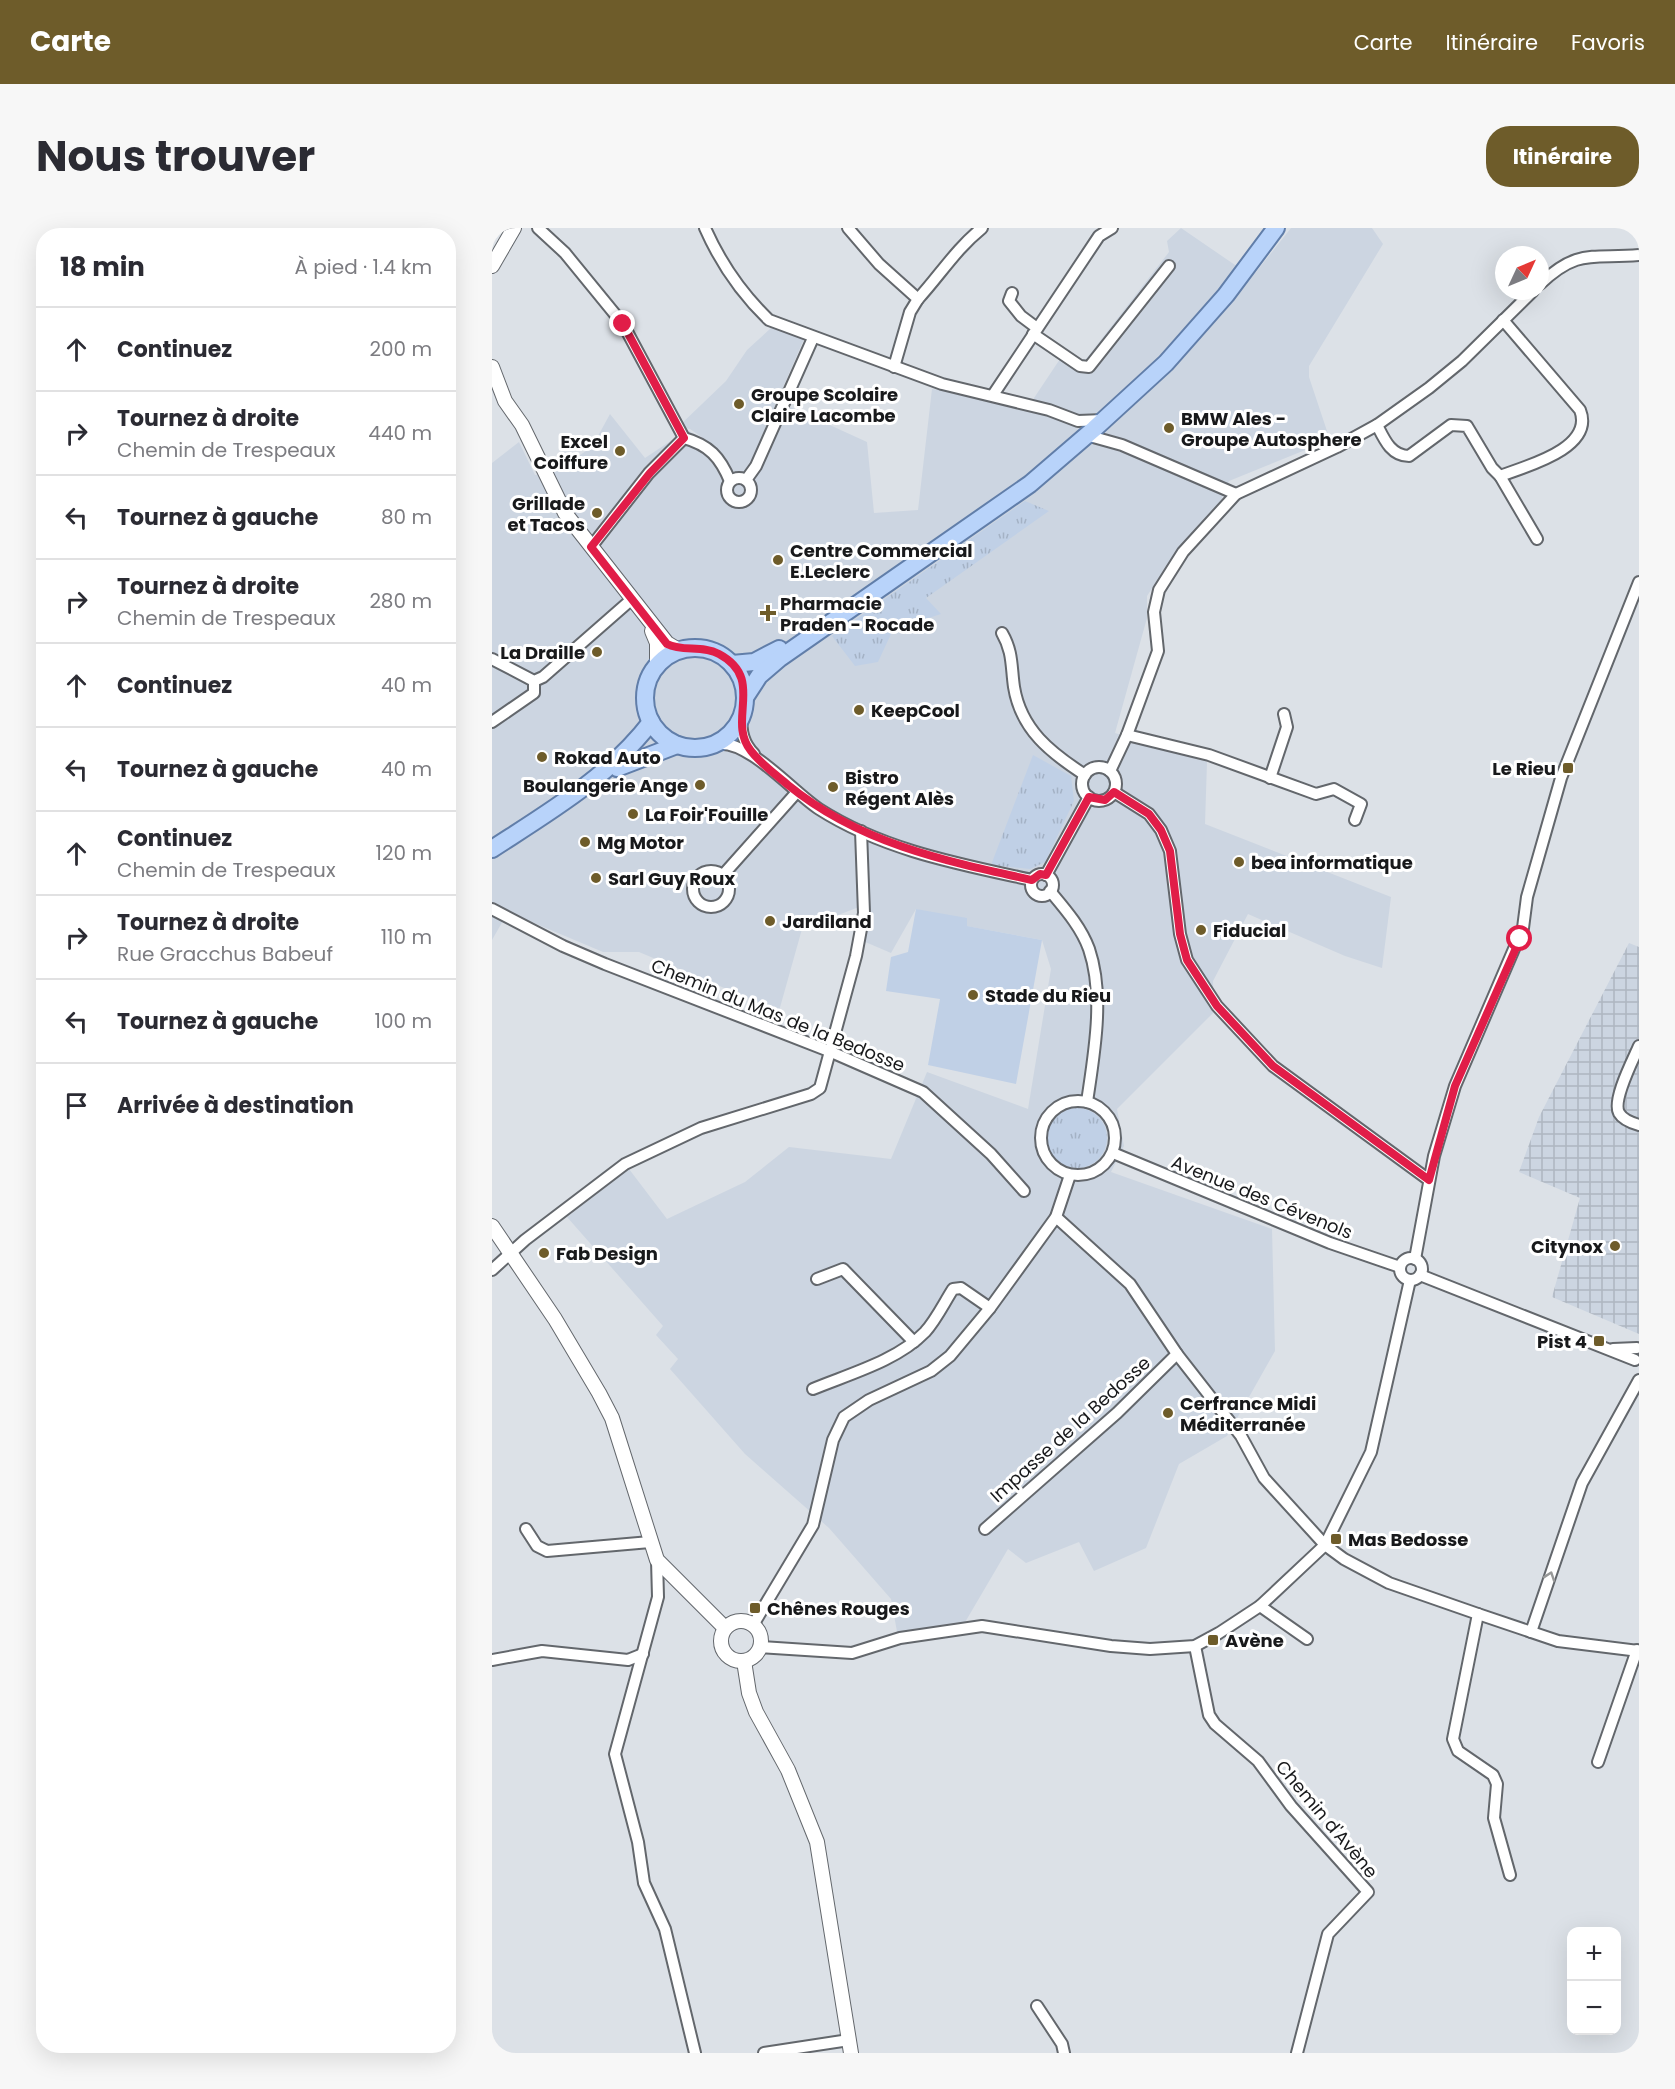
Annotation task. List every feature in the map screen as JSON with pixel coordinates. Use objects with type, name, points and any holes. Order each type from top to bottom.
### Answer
[{"type":"main road","points":[[746,696],[741,679],[732,664],[720,654],[706,649],[691,648],[672,654],[657,666],[646,687],[646,705],[651,722],[662,736],[677,745],[697,748],[717,744],[728,737],[742,716],[746,696],[759,676],[780,658],[1030,484],[1166,363],[1226,295],[1276,228]]},
{"type":"main road","points":[[732,664],[754,662],[771,653],[892,570],[958,532]]},
{"type":"main road","points":[[492,849],[603,774],[632,748],[651,722]]},
{"type":"main road","points":[[603,774],[638,758],[677,745]]},
{"type":"street","points":[[492,266],[514,228]]},
{"type":"street","points":[[538,228],[565,253],[623,324],[684,438],[700,442],[711,450],[722,462],[730,481]]},
{"type":"street","points":[[705,228],[719,257],[757,309],[770,320],[813,338],[942,384],[1049,410],[1078,421],[1106,418],[1111,433],[1122,445]]},
{"type":"street","points":[[894,367],[910,312],[918,298],[951,256],[982,228]]},
{"type":"street","points":[[993,395],[1100,236],[1112,228]]},
{"type":"street","points":[[854,230],[879,264],[918,298]]},
{"type":"street","points":[[1549,276],[1564,264],[1577,258],[1639,255]]},
{"type":"street","points":[[1012,293],[1009,301],[1035,331],[1080,366],[1089,367],[1170,266]]},
{"type":"street","points":[[1110,771],[1127,735],[1158,651],[1154,612],[1159,590],[1183,552],[1236,494],[1337,447],[1377,425],[1446,375],[1524,300]]},
{"type":"street","points":[[1500,476],[1538,462],[1568,444],[1581,432],[1583,418],[1580,410],[1503,320]]},
{"type":"street","points":[[746,480],[756,466],[813,338]]},
{"type":"street","points":[[492,367],[505,401],[522,425],[565,513],[667,644],[677,649],[691,648]]},
{"type":"street","points":[[1049,410],[1077,426],[1082,439],[1122,445],[1236,494]]},
{"type":"street","points":[[1377,425],[1394,453],[1401,456],[1409,456],[1451,425],[1467,426],[1537,539]]},
{"type":"street","points":[[591,547],[650,473],[684,438]]},
{"type":"street","points":[[738,477],[746,480],[751,487],[748,498],[737,502],[728,496],[727,486],[730,481],[738,477]]},
{"type":"street","points":[[1415,1259],[1424,1220],[1429,1180],[1455,1086],[1523,928],[1527,897],[1561,778],[1639,582]]},
{"type":"street","points":[[534,681],[543,677],[632,599]]},
{"type":"street","points":[[645,615],[657,644],[657,666]]},
{"type":"street","points":[[1002,633],[1011,650],[1014,686],[1028,726],[1038,740],[1085,775]]},
{"type":"street","points":[[492,659],[534,681]]},
{"type":"street","points":[[492,722],[534,693],[534,681]]},
{"type":"street","points":[[1270,778],[1287,728],[1284,714]]},
{"type":"street","points":[[742,716],[741,728],[744,740],[765,765]]},
{"type":"street","points":[[1127,735],[1209,755],[1316,794],[1334,789],[1361,804],[1355,820]]},
{"type":"street","points":[[717,744],[736,745],[820,809],[861,831],[914,852],[1032,880]]},
{"type":"street","points":[[1099,768],[1110,771],[1115,781],[1114,792],[1105,800],[1089,797],[1082,785],[1085,775],[1099,768]]},
{"type":"street","points":[[723,875],[797,792]]},
{"type":"street","points":[[1114,792],[1149,814],[1161,830],[1170,851],[1180,934],[1187,960],[1217,1006],[1273,1066],[1429,1180]]},
{"type":"street","points":[[1046,875],[1089,797]]},
{"type":"street","points":[[492,1270],[532,1234],[565,1212],[625,1164],[701,1128],[811,1094],[819,1088],[856,956],[864,913],[861,831]]},
{"type":"street","points":[[1040,874],[1046,875],[1052,882],[1050,891],[1041,896],[1034,893],[1031,887],[1032,880],[1040,874]]},
{"type":"street","points":[[1050,891],[1073,919],[1089,948],[1096,979],[1087,1102]]},
{"type":"street","name":"Chemin du Mas de la Bedosse","points":[[492,909],[563,946],[605,964],[829,1051],[923,1092],[990,1154],[1024,1191]]},
{"type":"street","points":[[1639,1046],[1617,1101],[1619,1113],[1627,1121],[1639,1125]]},
{"type":"street","points":[[1087,1102],[1103,1110],[1116,1135],[1113,1153],[1106,1164],[1095,1172],[1070,1175],[1050,1163],[1041,1142],[1046,1119],[1064,1104],[1087,1102]]},
{"type":"street","name":"Avenue des Cévenols","points":[[1113,1153],[1330,1243],[1400,1267]]},
{"type":"street","points":[[753,1625],[813,1525],[833,1440],[844,1418],[869,1400],[931,1371],[950,1356],[990,1308],[1056,1217],[1070,1175]]},
{"type":"street","points":[[1056,1217],[1130,1284],[1178,1354],[1241,1436],[1264,1478],[1325,1545],[1344,1559],[1389,1582],[1531,1632],[1558,1641],[1638,1650],[1598,1762]]},
{"type":"street","points":[[492,1226],[599,1392],[612,1418],[657,1560],[657,1597],[644,1654],[615,1754],[638,1842],[644,1883],[665,1929],[695,2053]]},
{"type":"street","points":[[760,1647],[852,1653],[900,1638],[982,1626],[1111,1646],[1150,1649],[1195,1646],[1260,1606],[1325,1545],[1371,1452],[1415,1278],[1420,1264],[1415,1259],[1407,1259],[1400,1267],[1403,1277],[1415,1278],[1607,1349],[1638,1355]]},
{"type":"street","points":[[817,1279],[843,1269],[914,1342]]},
{"type":"street","points":[[813,1389],[881,1361],[914,1342],[926,1331],[953,1289],[961,1288],[990,1308]]},
{"type":"street","name":"Impasse de la Bedosse","points":[[985,1529],[1117,1413],[1178,1354]]},
{"type":"street","points":[[1531,1632],[1581,1483],[1639,1380]]},
{"type":"street","points":[[526,1530],[537,1546],[547,1551],[650,1542]]},
{"type":"street","points":[[657,1560],[725,1628]]},
{"type":"street","points":[[1260,1606],[1307,1640]]},
{"type":"street","points":[[1478,1614],[1452,1739],[1458,1751],[1493,1775],[1497,1784],[1494,1818],[1510,1875]]},
{"type":"street","points":[[741,1621],[753,1625],[760,1635],[760,1647],[754,1657],[737,1661],[725,1654],[721,1641],[725,1628],[741,1621]]},
{"type":"street","name":"Chemin d'Avène","points":[[1195,1646],[1209,1715],[1215,1724],[1258,1761],[1291,1806],[1368,1892],[1328,1934],[1297,2053]]},
{"type":"street","points":[[492,1660],[542,1651],[628,1660],[644,1654]]},
{"type":"street","points":[[744,1661],[749,1693],[756,1712],[788,1770],[817,1842],[850,2047],[764,2053]]},
{"type":"street","points":[[1037,2006],[1062,2044],[1064,2053]]},
{"type":"shaded area","points":[[1181,228],[1235,265],[1256,272],[1291,228],[1372,228],[1383,244],[1309,366],[1309,377],[1330,440],[1229,481],[1220,503],[1179,547],[1147,596],[1147,618],[1115,733],[1207,762],[1205,824],[1391,897],[1382,968],[1345,956],[1248,914],[1213,981],[1214,1012],[1117,1109],[1124,1146],[1111,1172],[1272,1229],[1275,1351],[1227,1436],[1179,1464],[1146,1548],[1094,1571],[1079,1542],[1026,1563],[1008,1549],[964,1624],[898,1637],[891,1599],[829,1528],[745,1454],[670,1369],[678,1359],[656,1335],[663,1326],[567,1217],[629,1169],[667,1219],[745,1182],[789,1147],[891,1159],[927,1072],[1028,1109],[1051,969],[1042,940],[966,926],[916,909],[891,953],[863,941],[859,907],[802,929],[779,1011],[639,952],[603,952],[508,912],[492,940],[492,463],[519,442],[535,475],[555,472],[592,447],[610,414],[645,458],[687,430],[706,440],[690,429],[678,427],[726,381],[747,350],[771,328],[804,339],[750,464],[761,469],[788,406],[867,442],[874,513],[918,510],[932,389],[1032,401],[1060,359],[1086,359],[1169,252],[1167,241]]},
{"type":"shaded area","points":[[1629,943],[1639,947],[1639,1334],[1552,1297],[1580,1198],[1519,1172],[1539,1117]]},
{"type":"green space","points":[[1025,501],[1049,511],[926,598],[941,614],[907,625],[900,632],[891,634],[878,662],[855,666],[832,636]]},
{"type":"green space","points":[[1033,755],[1071,776],[1074,801],[1045,862],[1030,869],[991,865]]},
{"type":"green space","name":"Stade du Rieu","points":[[916,909],[967,918],[967,926],[1042,940],[1016,1084],[928,1065],[940,999],[886,991],[891,957],[908,952]]},
{"type":"green space","points":[[1071,1108],[1083,1108],[1094,1113],[1102,1121],[1107,1138],[1105,1150],[1094,1163],[1083,1168],[1071,1168],[1060,1163],[1052,1155],[1047,1144],[1047,1132],[1052,1121],[1060,1113]]},
{"type":"place","name":"Groupe Scolaire Claire Lacombe","points":[[739,404]]},
{"type":"place","name":"BMW Ales - Groupe Autosphere","points":[[1169,428]]},
{"type":"place","name":"Excel Coiffure","points":[[620,451]]},
{"type":"place","name":"Grillade et Tacos","points":[[597,513]]},
{"type":"place","name":"Centre Commercial E.Leclerc","points":[[778,560]]},
{"type":"place","name":"Pharmacie Praden - Rocade","points":[[768,613]]},
{"type":"place","name":"La Draille","points":[[597,652]]},
{"type":"place","name":"KeepCool","points":[[859,710]]},
{"type":"place","name":"Rokad Auto","points":[[542,757]]},
{"type":"place","name":"Le Rieu","points":[[1568,768]]},
{"type":"place","name":"Boulangerie Ange","points":[[700,785]]},
{"type":"place","name":"Bistro Régent Alès","points":[[833,787]]},
{"type":"place","name":"La Foir'Fouille","points":[[633,814]]},
{"type":"place","name":"Mg Motor","points":[[585,842]]},
{"type":"place","name":"bea informatique","points":[[1239,862]]},
{"type":"place","name":"Sarl Guy Roux","points":[[596,878]]},
{"type":"place","name":"Jardiland","points":[[770,921]]},
{"type":"place","name":"Fiducial","points":[[1201,930]]},
{"type":"place","name":"Stade du Rieu","points":[[973,995]]},
{"type":"place","name":"Citynox","points":[[1615,1246]]},
{"type":"place","name":"Fab Design","points":[[544,1253]]},
{"type":"place","name":"Pist 4","points":[[1599,1341]]},
{"type":"place","name":"Cerfrance Midi Méditerranée","points":[[1168,1413]]},
{"type":"place","name":"Mas Bedosse","points":[[1336,1539]]},
{"type":"place","name":"Chênes Rouges","points":[[755,1608]]},
{"type":"place","name":"Avène","points":[[1213,1640]]},
{"type":"route","points":[[623,324],[684,438],[650,473],[591,547],[667,644],[677,649],[706,649],[720,654],[732,664],[744,684],[746,696],[741,728],[750,750],[797,792],[820,809],[853,828],[890,844],[973,867],[1032,880],[1036,875],[1046,875],[1089,797],[1094,800],[1105,800],[1114,792],[1130,801],[1149,814],[1161,830],[1170,851],[1180,934],[1187,960],[1217,1006],[1273,1066],[1293,1083],[1429,1180],[1455,1086],[1520,939]]}]
